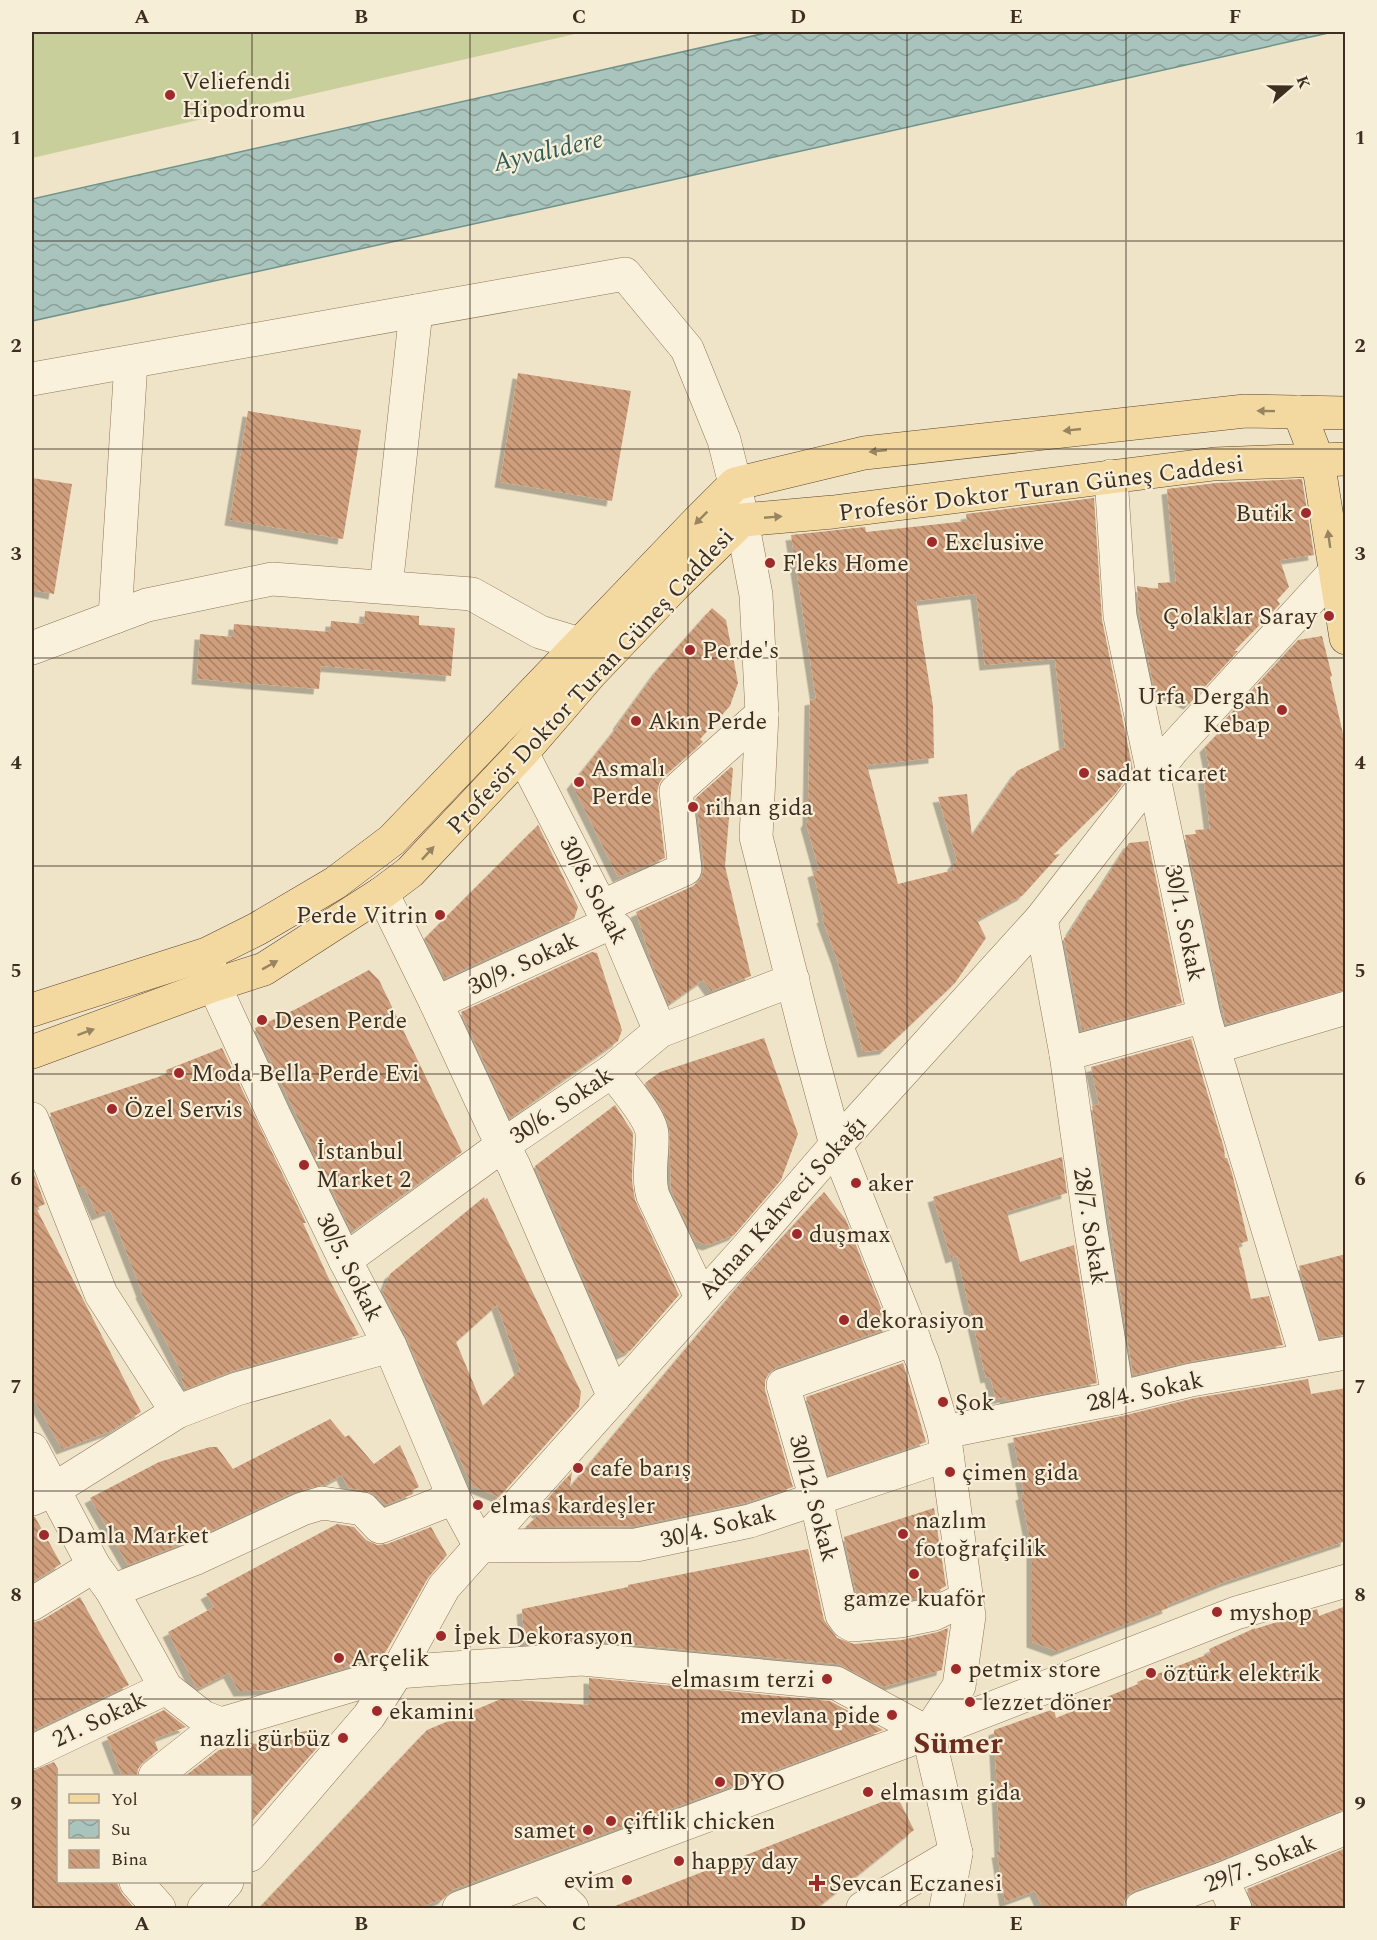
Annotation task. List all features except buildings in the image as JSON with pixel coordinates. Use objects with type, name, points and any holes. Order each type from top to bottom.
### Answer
[{"type":"main road","points":[[735,484],[864,453],[1245,411],[1346,413]]},
{"type":"main road","points":[[1299,412],[1332,460],[1334,573],[1346,638]]},
{"type":"main road","name":"Profesör Doktor Turan Güneş Caddesi","points":[[32,1011],[211,970],[264,969],[382,893],[410,872],[522,753],[600,664],[674,586],[742,520],[833,512],[1214,464],[1332,460]]},
{"type":"main road","name":"Profesör Doktor Turan Güneş Caddesi","points":[[32,1052],[211,970],[256,929],[335,883],[392,840],[735,484]]},
{"type":"street","points":[[32,380],[626,274],[687,349],[724,440],[735,484],[756,595],[762,714],[756,837],[836,1145],[923,1362],[946,1444],[969,1616],[959,1686],[928,1733],[956,1853],[946,1908]]},
{"type":"street","points":[[387,588],[416,311]]},
{"type":"street","points":[[115,617],[131,362]]},
{"type":"street","name":"30/1. Sokak","points":[[1111,476],[1120,616],[1204,1016],[1307,1359]]},
{"type":"street","name":"Adnan Kahveci Sokağı","points":[[252,1853],[369,1716],[397,1672],[444,1587],[836,1145],[1041,919],[1173,748],[1334,573]]},
{"type":"street","points":[[32,648],[147,605],[272,579],[472,594],[540,632],[580,644]]},
{"type":"street","name":"30/9. Sokak","points":[[436,1003],[605,915],[685,869],[676,791],[762,714]]},
{"type":"street","name":"30/8. Sokak","points":[[522,753],[605,915],[617,929],[660,1031]]},
{"type":"street","points":[[382,893],[514,1166],[614,1397]]},
{"type":"street","name":"28/7. Sokak","points":[[1041,919],[1066,1054],[1090,1225],[1118,1398]]},
{"type":"street","name":"30/5. Sokak","points":[[211,970],[274,1115],[390,1346],[454,1498],[480,1546]]},
{"type":"street","name":"30/6. Sokak","points":[[345,1260],[503,1145],[612,1071],[660,1031],[793,980]]},
{"type":"street","points":[[1215,1047],[1346,1008]]},
{"type":"street","points":[[1066,1054],[1204,1016]]},
{"type":"street","points":[[612,1071],[648,1121],[653,1133],[650,1185],[653,1196],[701,1297]]},
{"type":"street","points":[[32,1119],[101,1294],[177,1412]]},
{"type":"street","name":"30/12. Sokak","points":[[914,1339],[783,1385],[816,1499],[842,1615],[847,1622],[852,1625],[900,1621],[934,1614],[967,1598]]},
{"type":"street","points":[[42,1495],[177,1412],[237,1389],[390,1346]]},
{"type":"street","name":"28/4. Sokak","points":[[946,1444],[1191,1380],[1346,1353]]},
{"type":"street","name":"30/4. Sokak","points":[[480,1546],[636,1545],[750,1521],[816,1499],[946,1444]]},
{"type":"street","points":[[32,1449],[42,1495],[103,1579],[166,1688],[203,1717],[221,1724]]},
{"type":"street","points":[[32,1604],[103,1579],[194,1559],[302,1509],[322,1503],[363,1509],[380,1527],[454,1498]]},
{"type":"street","points":[[459,1908],[928,1733],[1236,1613],[1346,1581]]},
{"type":"street","points":[[156,1775],[221,1724],[397,1672],[582,1659],[836,1683],[928,1733]]},
{"type":"street","name":"21. Sokak","points":[[32,1752],[166,1688]]},
{"type":"street","name":"29/7. Sokak","points":[[1141,1908],[1229,1894],[1346,1828]]},
{"type":"street","points":[[863,1908],[956,1853]]},
{"type":"street","points":[[541,1878],[572,1908]]},
{"type":"street","points":[[138,1883],[159,1908]]},
{"type":"street","points":[[204,1908],[225,1883]]},
{"type":"green space","name":"Veliefendi Hipodromu","points":[[32,32],[584,32],[32,158]]},
{"type":"water","name":"Ayvalıdere","points":[[770,32],[1333,32],[32,321],[32,199]]},
{"type":"place","name":"Veliefendi Hipodromu","points":[[170,95]]},
{"type":"place","name":"Butik","points":[[1306,513]]},
{"type":"place","name":"Exclusive","points":[[932,542]]},
{"type":"place","name":"Fleks Home","points":[[770,563]]},
{"type":"place","name":"Çolaklar Saray","points":[[1329,616]]},
{"type":"place","name":"Perde's","points":[[690,650]]},
{"type":"place","name":"Urfa Dergah Kebap","points":[[1282,710]]},
{"type":"place","name":"Akın Perde","points":[[636,721]]},
{"type":"place","name":"sadat ticaret","points":[[1084,773]]},
{"type":"place","name":"Asmalı Perde","points":[[579,782]]},
{"type":"place","name":"rihan gida","points":[[693,807]]},
{"type":"place","name":"Perde Vitrin","points":[[440,915]]},
{"type":"place","name":"Desen Perde","points":[[262,1020]]},
{"type":"place","name":"Moda Bella Perde Evi","points":[[179,1073]]},
{"type":"place","name":"Özel Servis","points":[[112,1109]]},
{"type":"place","name":"İstanbul Market 2","points":[[304,1165]]},
{"type":"place","name":"aker","points":[[856,1183]]},
{"type":"place","name":"duşmax","points":[[797,1234]]},
{"type":"place","name":"dekorasiyon","points":[[844,1320]]},
{"type":"place","name":"Şok","points":[[943,1402]]},
{"type":"place","name":"cafe barış","points":[[578,1468]]},
{"type":"place","name":"çimen gida","points":[[950,1472]]},
{"type":"place","name":"elmas kardeşler","points":[[478,1505]]},
{"type":"place","name":"nazlım fotoğrafçilik","points":[[903,1534]]},
{"type":"place","name":"Damla Market","points":[[44,1535]]},
{"type":"place","name":"gamze kuaför","points":[[914,1574]]},
{"type":"place","name":"myshop","points":[[1217,1612]]},
{"type":"place","name":"İpek Dekorasyon","points":[[441,1636]]},
{"type":"place","name":"Arçelik","points":[[339,1658]]},
{"type":"place","name":"petmix store","points":[[956,1669]]},
{"type":"place","name":"öztürk elektrik","points":[[1151,1673]]},
{"type":"place","name":"elmasım terzi","points":[[827,1679]]},
{"type":"place","name":"lezzet döner","points":[[970,1702]]},
{"type":"place","name":"ekamini","points":[[377,1711]]},
{"type":"place","name":"mevlana pide","points":[[892,1715]]},
{"type":"place","name":"nazli gürbüz","points":[[343,1738]]},
{"type":"place","name":"DYO","points":[[720,1782]]},
{"type":"place","name":"elmasım gida","points":[[868,1792]]},
{"type":"place","name":"çiftlik chicken","points":[[611,1821]]},
{"type":"place","name":"samet","points":[[588,1830]]},
{"type":"place","name":"happy day","points":[[679,1861]]},
{"type":"place","name":"evim","points":[[627,1880]]},
{"type":"place","name":"Sevcan Eczanesi","points":[[817,1883]]},
{"type":"district","name":"Sümer","points":[[958,1743]]}]
